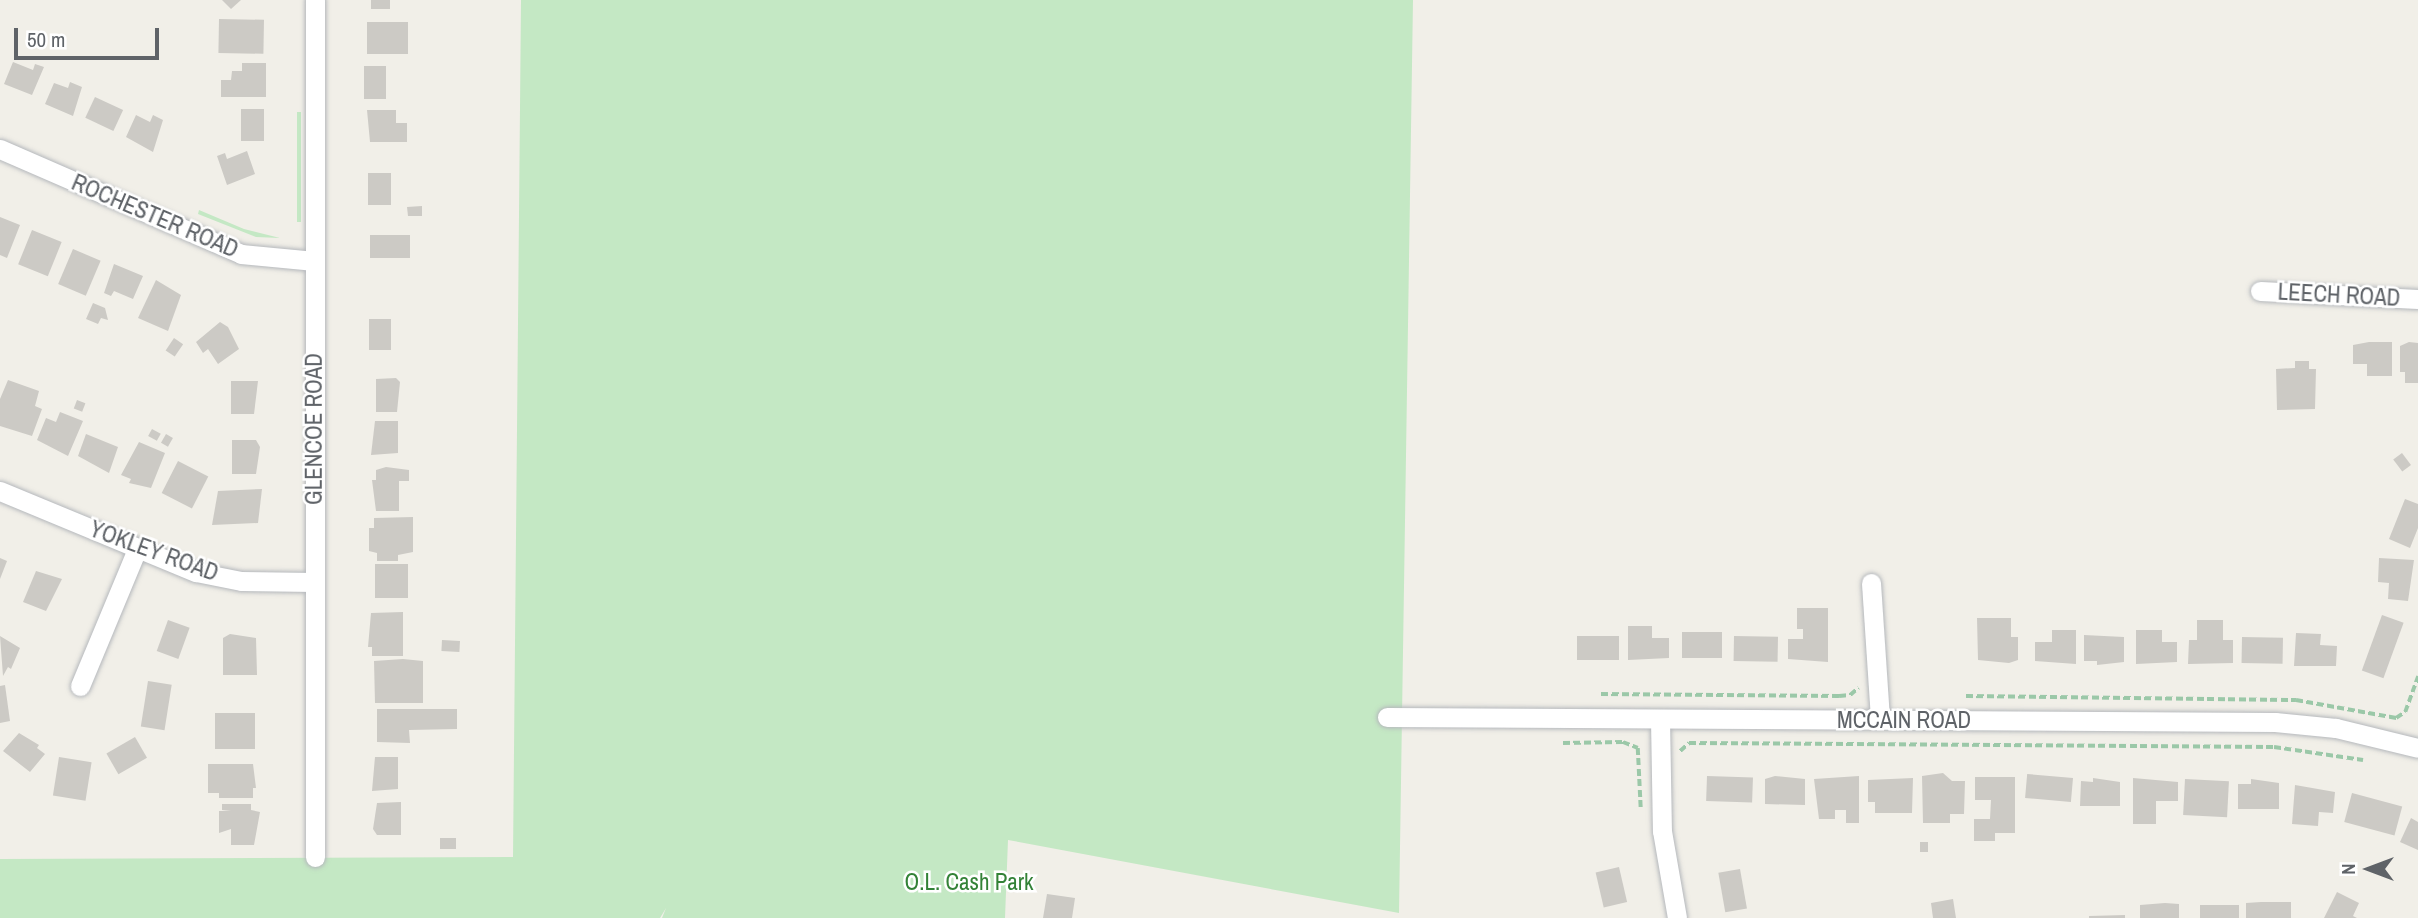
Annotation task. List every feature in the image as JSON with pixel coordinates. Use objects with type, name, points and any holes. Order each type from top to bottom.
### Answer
[{"type":"street","name":"GLENCOE ROAD","points":[[315,857],[316,0]]},
{"type":"street","name":"ROCHESTER ROAD","points":[[0,149],[241,254],[315,261]]},
{"type":"street","name":"LEECH ROAD","points":[[2260,291],[2418,299]]},
{"type":"street","name":"YOKLEY ROAD","points":[[0,491],[137,549],[226,578],[314,582]]},
{"type":"street","points":[[80,686],[137,549]]},
{"type":"street","points":[[1871,583],[1880,719]]},
{"type":"street","name":"MCCAIN ROAD","points":[[1387,717],[2274,722],[2336,728],[2416,743]]},
{"type":"street","points":[[1660,719],[1662,831],[1677,918]]},
{"type":"path","points":[[1966,696],[2296,700],[2396,718],[2405,712],[2418,676]]},
{"type":"path","points":[[1601,694],[1850,695],[1861,682]]},
{"type":"path","points":[[1563,743],[1623,742],[1638,748],[1642,822]]},
{"type":"path","points":[[1679,758],[1680,750],[1689,743],[1734,743],[2274,747],[2362,760]]},
{"type":"green space","name":"O.L. Cash Park","points":[[521,0],[1413,0],[1399,913],[1008,840],[1005,918],[662,918],[666,908],[660,918],[0,918],[0,859],[513,857]]},
{"type":"green space","points":[[297,112],[301,112],[301,222],[297,222]]},
{"type":"green space","points":[[199,210],[244,229],[280,238],[256,237],[198,214]]},
{"type":"building","points":[[222,0],[241,0],[231,9]]},
{"type":"building","points":[[371,0],[390,0],[390,9],[371,9]]},
{"type":"building","points":[[219,19],[264,20],[263,54],[218,53]]},
{"type":"building","points":[[367,22],[408,22],[408,54],[367,54]]},
{"type":"building","points":[[13,62],[33,70],[35,64],[44,67],[32,95],[4,84]]},
{"type":"building","points":[[242,63],[266,63],[266,97],[221,97],[221,80],[231,80],[232,71],[242,71]]},
{"type":"building","points":[[364,66],[386,66],[386,99],[364,99]]},
{"type":"building","points":[[70,82],[82,87],[73,116],[45,104],[54,83],[68,88]]},
{"type":"building","points":[[95,97],[123,110],[113,131],[85,118]]},
{"type":"building","points":[[241,109],[264,109],[264,141],[241,141]]},
{"type":"building","points":[[367,110],[396,110],[396,123],[407,123],[407,142],[370,142]]},
{"type":"building","points":[[136,115],[150,122],[153,115],[163,120],[153,152],[126,137]]},
{"type":"building","points":[[247,151],[255,174],[227,185],[217,156],[225,153],[227,159]]},
{"type":"building","points":[[368,173],[391,173],[391,205],[368,205]]},
{"type":"building","points":[[422,206],[422,216],[408,216],[407,207]]},
{"type":"building","points":[[0,217],[20,225],[7,258],[0,255]]},
{"type":"building","points":[[32,230],[62,242],[48,276],[18,264]]},
{"type":"building","points":[[370,235],[410,235],[410,258],[370,258]]},
{"type":"building","points":[[73,249],[101,261],[86,296],[58,284]]},
{"type":"building","points":[[114,264],[143,276],[133,299],[114,291],[111,296],[104,293]]},
{"type":"building","points":[[156,280],[181,295],[168,331],[138,318]]},
{"type":"building","points":[[93,303],[105,308],[108,320],[101,318],[98,324],[86,319]]},
{"type":"building","points":[[369,319],[391,319],[391,350],[369,350]]},
{"type":"building","points":[[220,322],[228,327],[239,349],[218,364],[208,349],[203,353],[196,342]]},
{"type":"building","points":[[174,338],[183,344],[175,357],[166,350]]},
{"type":"building","points":[[2392,342],[2392,376],[2367,376],[2367,364],[2353,364],[2353,345]]},
{"type":"building","points":[[2409,342],[2418,343],[2418,383],[2405,383],[2405,372],[2400,372],[2400,346]]},
{"type":"building","points":[[2295,361],[2309,361],[2309,369],[2316,369],[2315,409],[2277,410],[2276,369],[2295,368]]},
{"type":"building","points":[[396,378],[400,382],[397,412],[376,412],[376,379]]},
{"type":"building","points":[[8,380],[39,391],[35,406],[42,409],[32,436],[0,426],[0,399]]},
{"type":"building","points":[[231,381],[258,381],[254,414],[231,414]]},
{"type":"building","points":[[77,400],[85,403],[82,412],[74,408]]},
{"type":"building","points":[[60,412],[83,421],[68,456],[37,440],[46,418],[56,422]]},
{"type":"building","points":[[375,421],[398,421],[398,453],[371,455]]},
{"type":"building","points":[[152,429],[161,434],[157,441],[148,436]]},
{"type":"building","points":[[86,434],[118,447],[109,473],[78,456]]},
{"type":"building","points":[[166,434],[173,438],[168,447],[161,443]]},
{"type":"building","points":[[232,440],[256,440],[260,447],[256,474],[232,474]]},
{"type":"building","points":[[139,442],[165,453],[151,488],[129,483],[131,479],[121,475]]},
{"type":"building","points":[[2402,453],[2411,465],[2402,472],[2393,460]]},
{"type":"building","points":[[178,461],[208,476],[192,509],[162,493]]},
{"type":"building","points":[[386,467],[409,470],[409,481],[399,481],[399,511],[376,511],[372,480],[376,480],[376,470]]},
{"type":"building","points":[[262,489],[258,523],[212,525],[218,491]]},
{"type":"building","points":[[2405,499],[2418,504],[2418,528],[2410,548],[2389,539]]},
{"type":"building","points":[[413,517],[413,552],[398,555],[398,561],[377,561],[377,553],[369,551],[369,528],[374,528],[374,518]]},
{"type":"building","points":[[0,558],[7,561],[0,579]]},
{"type":"building","points":[[2379,558],[2414,560],[2408,601],[2388,599],[2389,583],[2378,582]]},
{"type":"building","points":[[375,564],[408,564],[408,598],[375,598]]},
{"type":"building","points":[[36,571],[62,579],[46,611],[23,602]]},
{"type":"building","points":[[1797,608],[1828,608],[1828,662],[1788,659],[1788,639],[1803,639],[1803,629],[1797,629]]},
{"type":"building","points":[[403,612],[403,656],[372,656],[372,647],[368,647],[371,613]]},
{"type":"building","points":[[2382,615],[2404,623],[2383,678],[2362,670]]},
{"type":"building","points":[[1977,618],[2011,618],[2011,637],[2018,637],[2018,660],[2009,663],[1978,660]]},
{"type":"building","points":[[168,620],[190,628],[178,659],[157,651]]},
{"type":"building","points":[[2197,620],[2223,620],[2223,640],[2233,640],[2233,663],[2188,664],[2189,640],[2197,640]]},
{"type":"building","points":[[1628,626],[1652,626],[1652,638],[1669,638],[1669,658],[1628,660]]},
{"type":"building","points":[[2052,630],[2076,630],[2076,664],[2035,661],[2035,642],[2052,642]]},
{"type":"building","points":[[2136,630],[2162,630],[2162,642],[2177,642],[2177,662],[2136,664]]},
{"type":"building","points":[[1682,632],[1722,632],[1722,658],[1682,658]]},
{"type":"building","points":[[2296,633],[2321,634],[2320,645],[2337,646],[2336,666],[2294,666]]},
{"type":"building","points":[[230,634],[256,638],[257,675],[223,675],[223,638]]},
{"type":"building","points":[[2084,635],[2124,637],[2124,662],[2097,665],[2097,661],[2084,661]]},
{"type":"building","points":[[0,636],[20,648],[11,669],[8,667],[3,676]]},
{"type":"building","points":[[1577,636],[1619,636],[1619,660],[1577,660]]},
{"type":"building","points":[[1734,636],[1778,637],[1778,662],[1734,661]]},
{"type":"building","points":[[2242,637],[2283,638],[2283,664],[2242,663]]},
{"type":"building","points":[[442,640],[460,641],[459,652],[441,651]]},
{"type":"building","points":[[374,661],[423,661],[423,703],[375,703]]},
{"type":"building","points":[[148,681],[172,685],[165,730],[141,726]]},
{"type":"building","points":[[5,685],[10,721],[0,723],[0,686]]},
{"type":"building","points":[[377,709],[457,709],[457,729],[409,730],[410,743],[377,742]]},
{"type":"building","points":[[215,713],[255,713],[255,749],[215,749]]},
{"type":"building","points":[[19,733],[39,745],[37,748],[45,754],[30,772],[3,751]]},
{"type":"building","points":[[135,737],[147,758],[118,774],[106,754]]},
{"type":"building","points":[[59,757],[92,762],[85,801],[53,796]]},
{"type":"building","points":[[375,757],[398,757],[398,789],[372,791]]},
{"type":"building","points":[[208,764],[253,764],[256,788],[253,788],[253,798],[219,798],[219,793],[208,793]]},
{"type":"building","points":[[1943,773],[1952,781],[1965,781],[1964,814],[1950,814],[1950,823],[1923,823],[1922,776]]},
{"type":"building","points":[[2027,774],[2073,778],[2071,802],[2025,798]]},
{"type":"building","points":[[1707,776],[1753,778],[1752,803],[1706,801]]},
{"type":"building","points":[[1775,776],[1805,779],[1805,805],[1765,804],[1765,779]]},
{"type":"building","points":[[1859,776],[1859,823],[1846,823],[1846,810],[1835,810],[1835,819],[1819,819],[1814,779]]},
{"type":"building","points":[[1975,777],[2015,777],[2015,833],[1995,833],[1995,841],[1974,841],[1974,819],[1990,819],[1991,800],[1975,800]]},
{"type":"building","points":[[1913,778],[1912,813],[1875,813],[1875,802],[1868,802],[1868,780]]},
{"type":"building","points":[[2093,778],[2120,782],[2120,806],[2080,806],[2081,781],[2093,782]]},
{"type":"building","points":[[2133,778],[2178,782],[2178,801],[2156,801],[2156,824],[2133,824]]},
{"type":"building","points":[[2185,779],[2229,781],[2227,817],[2183,815]]},
{"type":"building","points":[[2251,779],[2279,783],[2279,809],[2238,809],[2238,784],[2251,784]]},
{"type":"building","points":[[2295,785],[2335,792],[2333,813],[2319,812],[2318,826],[2292,824]]},
{"type":"building","points":[[2352,793],[2402,806],[2394,835],[2344,822]]},
{"type":"building","points":[[401,802],[401,835],[377,835],[373,829],[377,803]]},
{"type":"building","points":[[222,804],[251,804],[251,810],[260,812],[254,845],[231,845],[231,829],[219,833],[219,811],[231,811],[222,810]]},
{"type":"building","points":[[2411,818],[2418,822],[2418,850],[2400,842]]},
{"type":"building","points":[[440,838],[456,838],[456,849],[440,849]]},
{"type":"building","points":[[1920,842],[1928,842],[1928,852],[1920,852]]},
{"type":"building","points":[[1619,867],[1627,902],[1604,907],[1596,872]]},
{"type":"building","points":[[1740,869],[1747,908],[1725,912],[1718,873]]},
{"type":"building","points":[[2337,892],[2359,903],[2353,916],[2357,918],[2324,918]]},
{"type":"building","points":[[1047,894],[1075,898],[1072,918],[1043,918]]},
{"type":"building","points":[[1953,899],[1956,918],[1933,918],[1931,903]]},
{"type":"building","points":[[2291,902],[2291,918],[2246,918],[2246,903]]},
{"type":"building","points":[[2179,904],[2179,918],[2140,918],[2140,905]]},
{"type":"building","points":[[2200,905],[2239,905],[2239,918],[2200,918]]},
{"type":"building","points":[[2125,915],[2125,918],[2089,918],[2089,916]]}]
